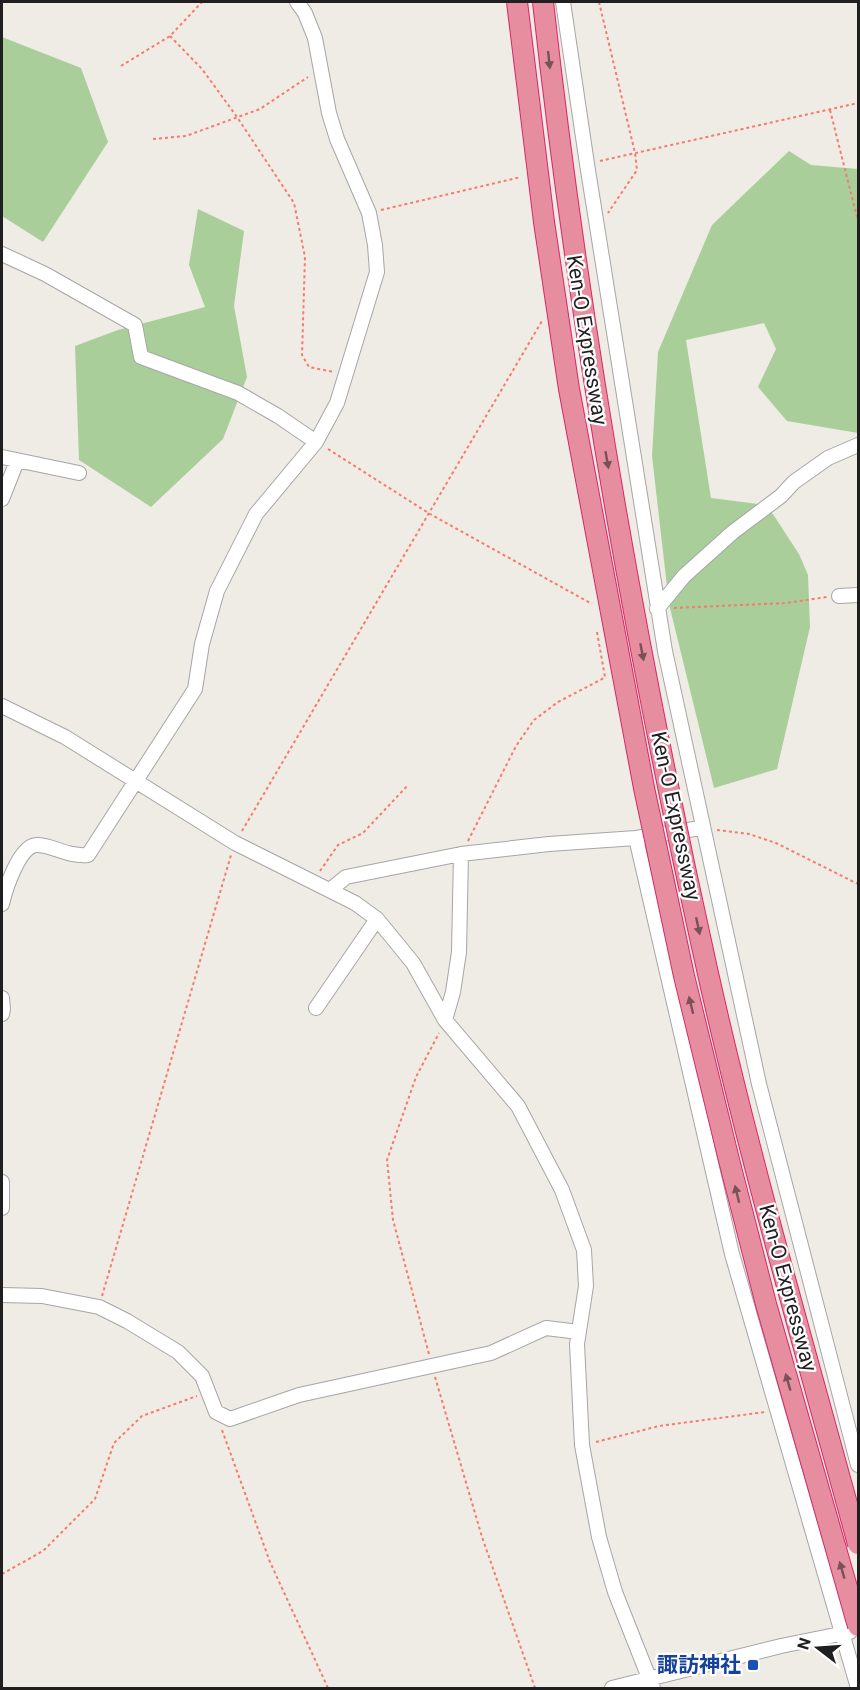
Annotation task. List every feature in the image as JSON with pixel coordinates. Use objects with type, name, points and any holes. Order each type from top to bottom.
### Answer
[{"type":"highway","name":"Ken-O Expressway","points":[[517,2],[544,222],[569,389],[649,810],[684,976],[850,1630]]},
{"type":"highway","name":"Ken-O Expressway","points":[[543,2],[569,220],[592,376],[626,572],[668,784],[707,971],[753,1159],[858,1544]]},
{"type":"street","points":[[2,904],[10,874],[29,847],[37,845],[77,856],[88,855],[195,689],[202,644],[217,591],[256,514],[316,442],[337,403],[377,272],[375,244],[369,213],[337,139],[329,113],[315,38],[297,2]]},
{"type":"street","points":[[563,2],[657,609],[701,828],[759,1084],[858,1465]]},
{"type":"street","points":[[2,254],[45,274],[135,325],[141,357],[238,393],[278,416],[316,442]]},
{"type":"street","points":[[657,609],[684,576],[733,532],[781,496],[794,482],[828,458],[858,445]]},
{"type":"street","points":[[2,458],[79,473]]},
{"type":"street","points":[[2,498],[17,461]]},
{"type":"street","points":[[839,596],[858,595]]},
{"type":"street","points":[[2,706],[65,737],[235,843],[356,903],[377,919],[413,963],[445,1020],[518,1106],[562,1190],[584,1250],[586,1286],[577,1344],[582,1445],[599,1537],[615,1592],[650,1684]]},
{"type":"street","points":[[330,890],[346,877],[461,854],[549,844],[636,838],[701,828]]},
{"type":"street","points":[[636,838],[732,1254],[776,1411],[850,1630],[858,1689]]},
{"type":"street","points":[[445,1020],[453,992],[459,952],[461,854]]},
{"type":"street","points":[[316,1008],[377,919]]},
{"type":"street","points":[[2,998],[2,1014]]},
{"type":"street","points":[[2,1182],[2,1208]]},
{"type":"street","points":[[2,1296],[42,1296],[99,1307],[127,1321],[178,1352],[202,1376],[216,1412],[230,1419],[299,1395],[491,1353],[546,1328],[579,1332]]},
{"type":"street","points":[[612,1689],[650,1684],[781,1646],[850,1630],[858,1631]]},
{"type":"path","points":[[121,66],[170,36],[202,2]]},
{"type":"path","points":[[598,229],[637,170],[599,2]]},
{"type":"path","points":[[170,36],[202,69],[294,203],[305,257],[302,355],[309,367],[346,374]]},
{"type":"path","points":[[153,139],[186,136],[260,109],[321,69]]},
{"type":"path","points":[[587,164],[858,103]]},
{"type":"path","points":[[830,110],[858,221]]},
{"type":"path","points":[[369,213],[523,177]]},
{"type":"path","points":[[99,1307],[235,843],[543,321]]},
{"type":"path","points":[[316,442],[430,514],[592,604]]},
{"type":"path","points":[[657,609],[786,603],[839,596]]},
{"type":"path","points":[[461,854],[516,746],[534,720],[558,702],[615,673]]},
{"type":"path","points":[[312,883],[338,845],[363,833],[408,785]]},
{"type":"path","points":[[701,828],[749,834],[776,843],[858,884]]},
{"type":"path","points":[[2,1574],[43,1551],[95,1499],[114,1443],[142,1416],[208,1392]]},
{"type":"path","points":[[582,1445],[659,1426],[776,1411]]},
{"type":"path","points":[[216,1412],[270,1562],[328,1689]]},
{"type":"green space","points":[[2,37],[81,68],[108,142],[43,242],[2,216]]},
{"type":"green space","points":[[789,151],[811,165],[858,169],[858,433],[787,421],[758,387],[776,349],[764,323],[686,340],[711,498],[767,505],[799,554],[808,575],[810,627],[777,769],[714,788],[669,604],[652,456],[658,352],[712,225]]},
{"type":"green space","points":[[198,209],[244,231],[234,306],[247,377],[223,439],[151,507],[79,460],[75,346],[118,330],[205,307],[189,265]]},
{"type":"place","name":"諏訪神社","points":[[753,1665]]}]
